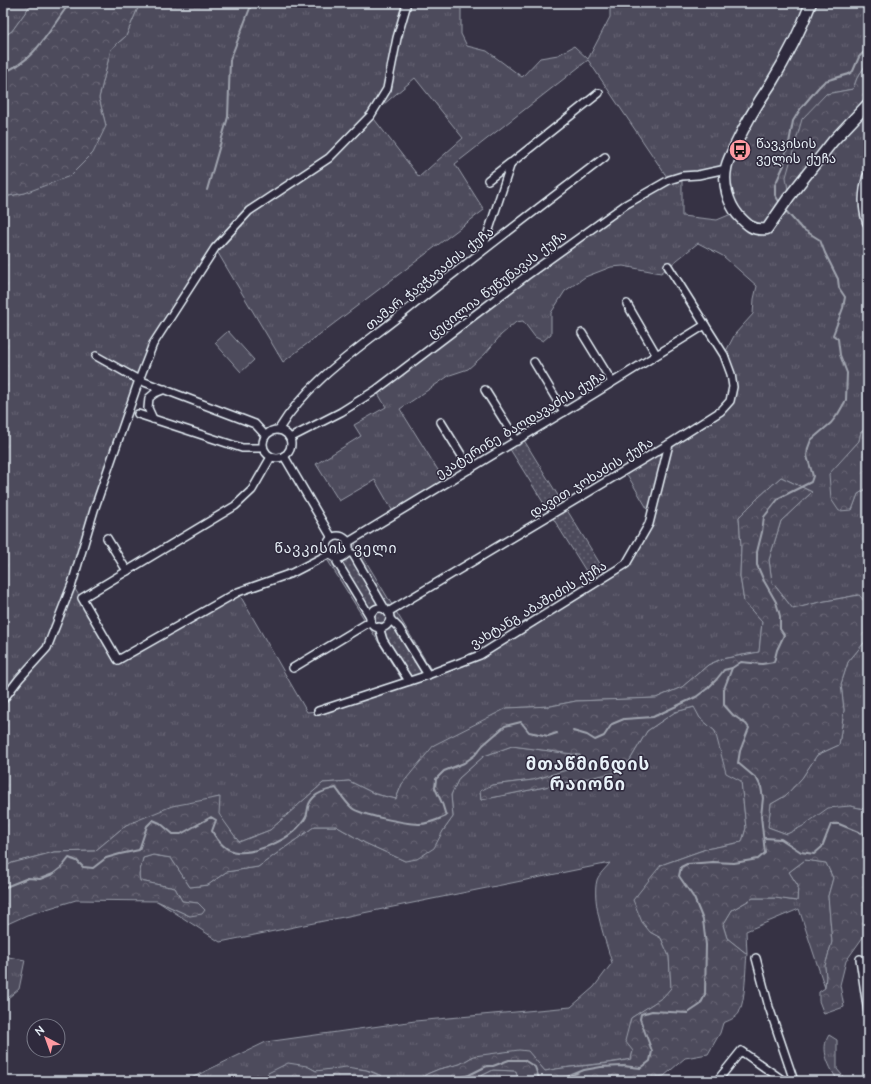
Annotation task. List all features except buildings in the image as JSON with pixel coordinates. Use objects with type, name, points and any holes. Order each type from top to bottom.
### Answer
[{"type":"main road","points":[[811,3],[786,59],[758,102],[734,148],[726,169],[726,187],[728,198],[736,212],[746,223],[755,229],[766,229],[833,140],[868,104]]},
{"type":"main road","points":[[868,177],[864,190],[864,203],[868,222]]},
{"type":"street","points":[[3,700],[19,679],[47,648],[72,584],[94,510],[153,344],[215,248],[249,211],[329,158],[371,115],[386,88],[396,38],[406,7],[405,3]]},
{"type":"street","points":[[488,180],[599,93]]},
{"type":"street","name":"თამარ ჭავჭავაძის ქუჩა","points":[[279,429],[287,415],[302,398],[338,364],[605,157]]},
{"type":"street","points":[[482,251],[511,163]]},
{"type":"street","name":"ცეცილია წუწუნავას ქუჩა","points":[[290,438],[341,412],[376,390],[526,276],[625,205],[669,180],[682,176],[698,175],[726,169]]},
{"type":"street","points":[[668,266],[705,325]]},
{"type":"street","points":[[627,304],[656,354]]},
{"type":"street","name":"ეკატერინე ბაღდავაძის ქუჩა","points":[[347,543],[517,441],[705,325]]},
{"type":"street","name":"დავით ჯოხაძის ქუჩა","points":[[388,614],[721,411],[730,401],[733,387],[731,374],[724,355],[705,325]]},
{"type":"street","points":[[582,332],[612,382]]},
{"type":"street","points":[[96,356],[139,380],[255,424],[265,436]]},
{"type":"street","points":[[534,362],[564,412]]},
{"type":"street","points":[[153,419],[148,408],[149,398],[155,393],[165,389]]},
{"type":"street","points":[[485,390],[517,441]]},
{"type":"street","points":[[138,414],[242,448],[263,448]]},
{"type":"street","points":[[441,422],[470,469]]},
{"type":"street","points":[[279,429],[284,431],[290,438],[290,448],[284,456],[275,458],[266,454],[263,448],[263,440],[265,436],[274,430],[279,429]]},
{"type":"street","name":"ვახტანგ აბაშიძის ქუჩა","points":[[318,711],[428,675],[480,655],[626,564],[649,524],[669,444]]},
{"type":"street","points":[[284,456],[332,538]]},
{"type":"street","points":[[271,457],[252,490],[235,506],[82,598],[118,660],[238,592],[292,573],[329,554]]},
{"type":"street","points":[[339,536],[346,540],[347,543],[347,552],[342,557],[337,558],[329,554],[327,546],[332,538],[339,536]]},
{"type":"street","points":[[107,538],[127,571]]},
{"type":"street","points":[[347,552],[353,554],[388,614],[399,628],[428,675]]},
{"type":"street","points":[[337,558],[337,562],[374,625],[379,627],[386,626],[388,614]]},
{"type":"street","points":[[293,668],[371,620],[375,610],[378,608],[388,614]]},
{"type":"street","points":[[379,627],[383,640],[409,681]]},
{"type":"street","points":[[756,958],[769,1007],[794,1081]]},
{"type":"street","points":[[860,959],[868,1013]]},
{"type":"street","points":[[717,1081],[741,1051],[784,1081]]},
{"type":"green space","points":[[3,3],[32,3],[12,31],[3,37]]},
{"type":"green space","points":[[32,3],[140,3],[126,36],[111,49],[99,98],[106,126],[93,153],[70,176],[25,193],[3,197],[3,37],[12,31]]},
{"type":"green space","points":[[140,3],[464,3],[461,8],[461,34],[467,46],[487,51],[522,77],[540,58],[558,55],[574,46],[588,59],[610,17],[610,3],[868,3],[868,62],[857,78],[853,89],[826,94],[868,104],[868,428],[861,432],[859,441],[846,456],[852,510],[858,494],[868,488],[868,605],[858,595],[793,609],[772,582],[769,560],[781,521],[812,492],[781,477],[739,517],[741,546],[740,576],[744,602],[762,622],[759,652],[721,659],[708,665],[682,687],[656,698],[576,701],[551,706],[507,708],[402,784],[396,799],[375,794],[349,781],[323,783],[270,830],[239,842],[218,814],[219,797],[126,825],[95,851],[54,852],[12,863],[3,868],[3,197],[25,193],[106,126],[99,98],[111,49],[126,36]],"holes":[[[588,60],[669,180],[592,227],[376,390],[386,407],[354,425],[361,436],[316,464],[339,501],[375,480],[395,515],[446,483],[400,409],[450,375],[468,369],[485,354],[501,335],[516,322],[523,321],[535,337],[543,341],[551,334],[551,313],[565,291],[585,277],[611,267],[623,266],[661,273],[698,243],[723,256],[757,286],[753,314],[735,334],[724,355],[733,387],[730,401],[669,444],[625,471],[651,515],[626,563],[480,655],[318,711],[307,712],[238,592],[118,660],[72,584],[153,344],[215,248],[283,362],[484,210],[455,164]],[[778,62],[731,153],[741,123]],[[415,78],[463,138],[419,177],[371,115]],[[726,170],[736,212],[717,220],[682,216],[682,176]],[[789,199],[786,212],[775,218]]]},
{"type":"green space","points":[[868,62],[868,104],[789,197],[786,177],[802,119],[826,94],[853,89],[857,78]]},
{"type":"green space","points":[[228,331],[254,360],[241,372],[215,343]]},
{"type":"green space","points":[[868,428],[868,488],[858,494],[852,510],[839,511],[831,499],[829,474],[859,441],[861,432]]},
{"type":"green space","points":[[522,437],[607,575],[594,584],[508,446]]},
{"type":"green space","points":[[781,477],[812,492],[781,521],[769,560],[772,582],[793,609],[820,602],[859,595],[868,605],[868,638],[848,662],[841,684],[844,710],[839,745],[817,755],[802,778],[785,796],[771,804],[768,827],[787,834],[803,826],[828,808],[850,806],[868,810],[868,930],[846,961],[840,985],[844,1007],[824,1014],[819,1001],[819,992],[825,988],[825,966],[832,942],[828,896],[833,878],[826,863],[805,860],[789,872],[798,886],[797,901],[775,898],[753,898],[732,910],[723,925],[727,938],[747,954],[744,992],[738,1015],[723,1023],[720,1033],[708,1054],[685,1058],[664,1076],[651,1078],[648,1081],[519,1081],[516,1071],[493,1070],[471,1081],[417,1081],[427,1074],[439,1069],[460,1064],[474,1056],[519,1050],[528,1051],[545,1071],[631,1059],[633,1051],[625,1041],[631,1018],[663,997],[671,988],[669,956],[661,938],[650,932],[642,922],[633,900],[661,865],[706,849],[742,842],[746,828],[741,781],[726,773],[715,731],[700,718],[694,707],[675,712],[647,731],[630,760],[618,772],[481,800],[480,791],[492,785],[533,780],[587,764],[580,755],[512,746],[484,756],[459,778],[451,795],[453,817],[443,831],[434,848],[417,859],[405,861],[365,843],[336,826],[315,826],[258,867],[226,872],[208,885],[190,887],[171,858],[153,855],[143,858],[139,875],[140,881],[175,888],[182,901],[198,903],[205,910],[202,914],[190,916],[157,901],[76,900],[27,915],[3,926],[3,868],[12,863],[54,852],[95,851],[126,825],[172,806],[220,797],[219,814],[239,842],[270,830],[323,783],[349,781],[375,794],[396,799],[402,784],[434,745],[507,708],[551,706],[576,701],[656,698],[682,687],[708,665],[722,659],[759,652],[762,622],[744,602],[740,576],[741,546],[739,517]]},
{"type":"green space","points":[[353,540],[433,673],[404,683],[325,556],[333,557],[347,543]]},
{"type":"green space","points":[[868,638],[868,810],[850,806],[787,834],[768,827],[771,804],[785,796],[802,778],[817,755],[839,745],[844,710],[841,684],[848,662]]},
{"type":"green space","points":[[695,707],[700,718],[715,731],[741,781],[746,828],[742,842],[706,849],[661,865],[650,932],[661,938],[669,956],[671,988],[664,997],[631,1018],[633,1051],[631,1059],[545,1071],[528,1052],[474,1056],[460,1064],[439,1069],[427,1074],[417,1081],[386,1081],[379,1075],[363,1069],[354,1068],[316,1071],[308,1067],[300,1067],[288,1068],[268,1073],[266,1081],[185,1081],[266,1042],[415,1021],[571,1007],[594,987],[612,963],[600,922],[596,899],[597,880],[610,863],[220,942],[157,901],[190,916],[198,903],[182,901],[175,888],[140,881],[139,875],[143,858],[153,855],[171,858],[190,887],[208,885],[226,872],[258,867],[315,826],[336,826],[365,843],[405,861],[443,831],[453,817],[451,795],[459,778],[484,756],[512,746],[580,755],[588,764],[533,780],[492,785],[480,791],[481,800],[618,772],[630,760],[647,731],[675,712]]},
{"type":"green space","points":[[805,860],[826,863],[833,878],[828,896],[832,942],[825,966],[825,988],[799,909],[746,931],[747,954],[727,938],[723,925],[732,910],[753,898],[775,898],[797,901],[798,886],[789,872]]},
{"type":"green space","points":[[3,956],[25,960],[19,989],[3,1002]]},
{"type":"green space","points":[[829,1035],[837,1040],[837,1069],[847,1081],[838,1081],[829,1065],[825,1053],[825,1047]]},
{"type":"green space","points":[[288,1063],[307,1066],[316,1071],[346,1067],[366,1070],[382,1076],[386,1081],[266,1081],[268,1073]]},
{"type":"green space","points":[[493,1070],[516,1071],[519,1081],[471,1081]]},
{"type":"waterway","points":[[3,72],[23,62],[39,46],[71,3]]},
{"type":"waterway","points":[[207,190],[228,117],[230,60],[252,3]]},
{"type":"waterway","points":[[780,203],[775,195],[775,185],[784,165],[784,157],[789,143],[793,121],[801,108],[825,81],[849,74],[853,71],[859,57],[868,48]]},
{"type":"waterway","points":[[549,1081],[567,1077],[584,1070],[601,1067],[623,1066],[641,1068],[650,1061],[652,1051],[640,1019],[641,1014],[652,1011],[688,1013],[700,1005],[705,995],[706,945],[703,920],[694,898],[679,876],[681,867],[687,864],[713,862],[734,863],[758,859],[765,853],[761,816],[763,798],[761,787],[757,779],[738,763],[740,751],[749,728],[746,724],[733,715],[724,705],[724,689],[732,668],[741,662],[762,664],[774,662],[777,650],[784,635],[780,629],[780,616],[776,602],[757,565],[757,552],[764,517],[779,498],[811,482],[813,476],[807,456],[808,448],[811,440],[831,423],[846,400],[847,373],[840,355],[838,339],[833,335],[843,308],[845,297],[839,288],[838,279],[820,240],[801,228],[785,210]]},
{"type":"waterway","points":[[573,731],[587,735],[595,740],[604,736],[612,724],[624,719],[653,717],[696,697],[708,688],[724,670],[732,668]]},
{"type":"waterway","points":[[3,888],[28,878],[40,879],[53,874],[62,867],[69,858],[77,861],[83,867],[93,868],[106,858],[139,850],[147,826],[153,820],[160,823],[173,834],[181,834],[211,817],[216,820],[212,831],[216,838],[229,850],[244,852],[259,849],[275,843],[289,835],[305,819],[311,800],[321,792],[336,788],[348,804],[357,811],[384,819],[419,824],[430,823],[446,816],[435,788],[436,779],[444,771],[464,763],[475,755],[483,745],[505,726],[521,722],[529,732],[548,736],[557,733]]},
{"type":"waterway","points":[[764,838],[781,839],[801,852],[814,854],[822,847],[831,824],[839,824],[868,836]]},
{"type":"waterway","points":[[448,1081],[469,1075],[487,1066],[493,1066],[509,1060],[524,1060],[535,1067],[540,1081]]},
{"type":"waterway","points":[[348,1081],[361,1078],[374,1081]]},
{"type":"place","name":"წავკისის ველის ქუჩა","points":[[740,150]]},
{"type":"district","name":"წავკისის ველი","points":[[336,548]]},
{"type":"district","name":"მთაწმინდის რაიონი","points":[[588,774]]}]
